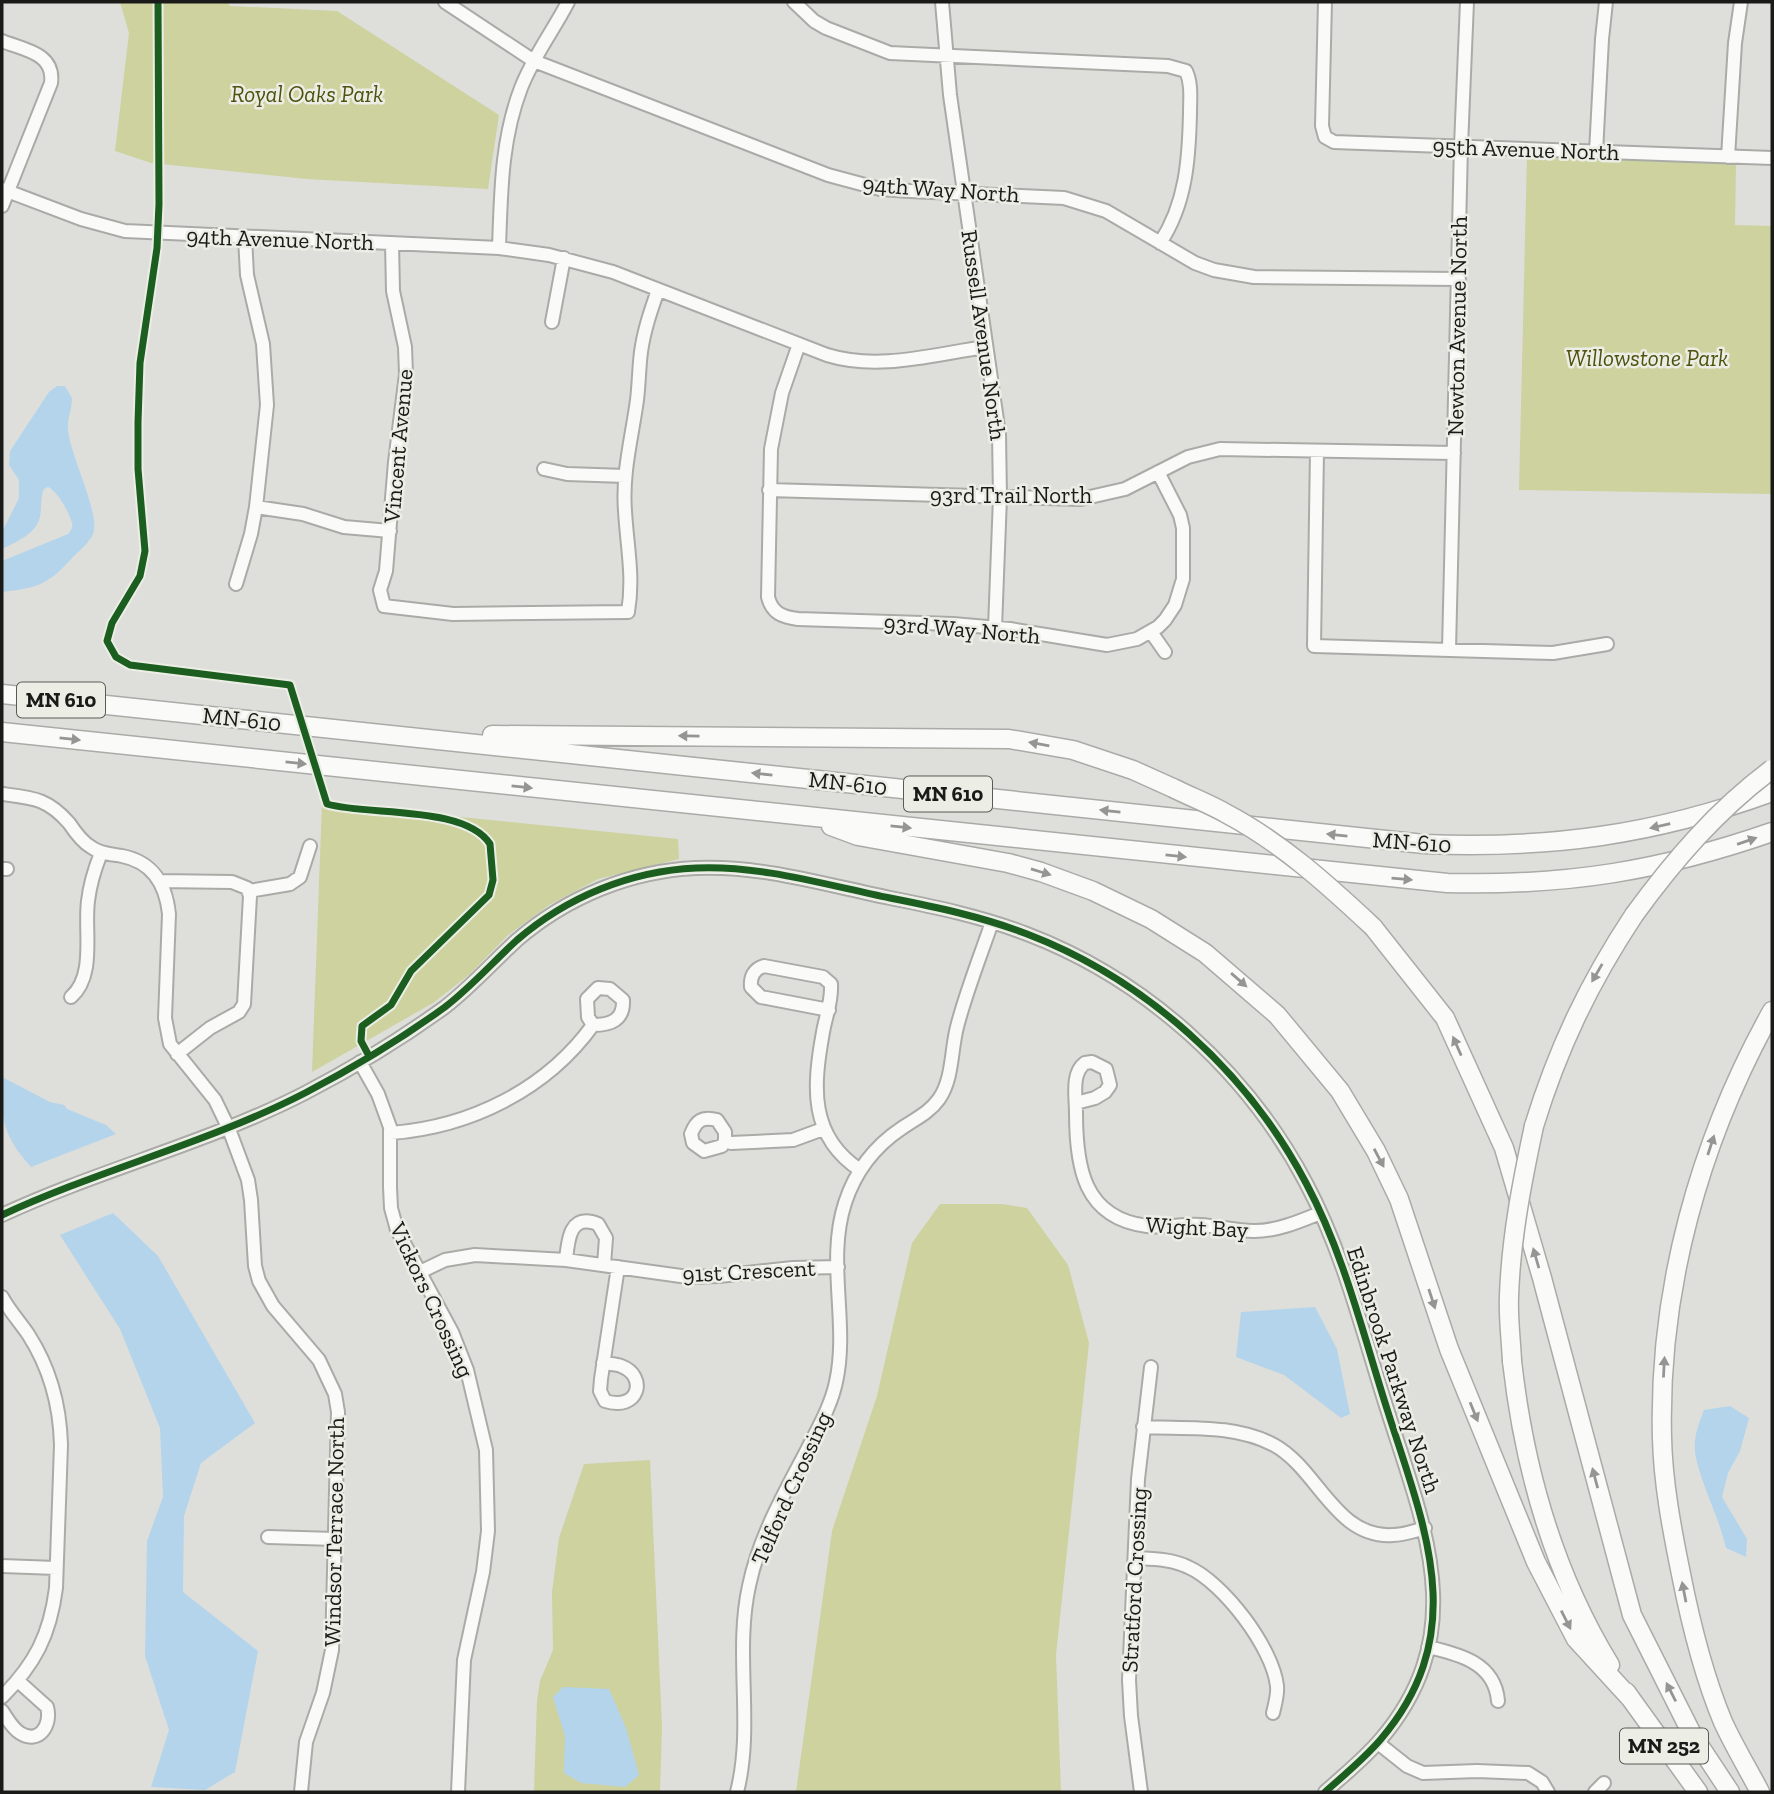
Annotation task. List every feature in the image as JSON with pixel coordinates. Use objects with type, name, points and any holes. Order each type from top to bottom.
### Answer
[{"type":"highway","name":"MN-610","points":[[2,694],[1424,844],[1507,846],[1600,838],[1694,818],[1772,792]]},
{"type":"highway","points":[[120,706],[487,735],[1009,739],[1073,750],[1133,770],[1228,814],[1272,842],[1326,884],[1373,927],[1445,1018],[1504,1148],[1542,1278],[1632,1615],[1693,1736],[1730,1792]]},
{"type":"highway","name":"MN-610","points":[[2,732],[1460,884],[1549,882],[1634,871],[1694,857],[1772,832]]},
{"type":"highway","points":[[1631,1699],[1578,1607],[1557,1558],[1526,1456],[1511,1361],[1509,1298],[1520,1191],[1534,1126],[1547,1084],[1574,1017],[1607,956],[1676,858],[1705,827],[1772,769]]},
{"type":"highway","points":[[808,818],[858,836],[1009,863],[1063,879],[1124,904],[1205,953],[1277,1015],[1340,1091],[1386,1170],[1399,1199],[1448,1349],[1536,1562],[1576,1639],[1631,1699]]},
{"type":"highway","points":[[1760,1792],[1723,1723],[1693,1636],[1673,1536],[1662,1439],[1664,1362],[1673,1286],[1685,1229],[1714,1135],[1754,1044],[1772,1011]]},
{"type":"highway","name":"MN 252","points":[[1631,1699],[1698,1792]]},
{"type":"street","name":"94th Way North","points":[[445,2],[534,61],[852,183],[910,191],[1044,196],[1086,203],[1106,211],[1195,263],[1234,275],[1459,279]]},
{"type":"street","points":[[499,248],[505,144],[511,117],[534,61],[568,2]]},
{"type":"street","points":[[794,2],[814,21],[890,53],[1168,66],[1186,71],[1190,90],[1187,169],[1176,212],[1160,243]]},
{"type":"street","name":"Russell Avenue North","points":[[942,2],[945,55],[999,435],[1000,497],[995,628]]},
{"type":"street","name":"95th Avenue North","points":[[1325,2],[1322,126],[1325,137],[1334,142],[1772,159]]},
{"type":"street","name":"Newton Avenue North","points":[[1449,650],[1467,2]]},
{"type":"street","points":[[1596,152],[1606,2]]},
{"type":"street","points":[[1728,157],[1735,43],[1741,2]]},
{"type":"street","points":[[2,41],[46,59],[52,75],[5,190],[2,206]]},
{"type":"street","name":"94th Avenue North","points":[[5,190],[81,219],[125,231],[499,248],[564,258],[613,272],[842,359],[873,363],[986,347]]},
{"type":"street","points":[[236,583],[256,508],[267,405],[267,374],[247,275],[245,237]]},
{"type":"street","name":"Vincent Avenue","points":[[392,243],[393,291],[405,347],[406,374],[386,571],[380,590],[384,606],[453,614],[628,612],[632,590],[632,564],[625,512],[625,476]]},
{"type":"street","points":[[552,322],[564,258]]},
{"type":"street","points":[[544,469],[567,474],[625,476],[641,353],[658,290]]},
{"type":"street","points":[[769,490],[775,420],[799,344]]},
{"type":"street","name":"93rd Trail North","points":[[769,490],[1081,499],[1125,489],[1188,457],[1220,449],[1454,453]]},
{"type":"street","points":[[1317,451],[1314,646],[1553,653],[1607,644]]},
{"type":"street","points":[[1158,472],[1180,515],[1183,528],[1183,579],[1175,605],[1165,620],[1150,632],[1165,652]]},
{"type":"street","name":"93rd Way North","points":[[769,490],[767,588],[773,610],[782,616],[797,619],[953,624],[1107,645],[1124,643],[1150,632]]},
{"type":"street","points":[[256,508],[303,514],[344,527],[390,531]]},
{"type":"street","points":[[2,794],[29,797],[51,805],[90,847],[101,853],[141,863],[150,868],[160,881],[168,902],[169,915],[165,1018],[170,1044],[177,1054],[210,1028],[239,1012],[244,1004],[249,891],[240,884],[232,883],[160,881]]},
{"type":"street","points":[[249,891],[290,884],[300,877],[310,846]]},
{"type":"street","points":[[71,997],[80,986],[86,970],[88,903],[101,853]]},
{"type":"street","name":"Edinbrook Parkway North","points":[[2,1215],[80,1181],[229,1129],[301,1095],[360,1062],[442,1009],[543,920],[593,892],[634,877],[691,868],[748,870],[923,904],[992,922],[1054,945],[1101,970],[1150,1002],[1195,1039],[1235,1080],[1270,1125],[1307,1184],[1348,1285],[1424,1528],[1434,1588],[1428,1647],[1403,1708],[1378,1743],[1325,1792]]},
{"type":"street","name":"Telford Crossing","points":[[737,1792],[743,1744],[743,1641],[748,1589],[765,1535],[829,1406],[836,1382],[839,1357],[839,1229],[842,1213],[860,1170],[878,1147],[927,1112],[944,1090],[957,1025],[992,922]]},
{"type":"street","points":[[829,1010],[761,997],[751,987],[752,975],[764,966],[823,977],[831,984],[832,1000],[821,1049],[818,1078],[818,1110],[823,1129],[841,1155],[860,1170]]},
{"type":"street","points":[[391,1133],[434,1128],[492,1108],[543,1076],[566,1056],[593,1025]]},
{"type":"street","name":"Windsor Terrace North","points":[[177,1054],[215,1100],[248,1180],[255,1266],[259,1281],[273,1306],[319,1360],[335,1394],[339,1430],[331,1650],[323,1693],[306,1742],[302,1792]]},
{"type":"street","name":"Vickors Crossing","points":[[360,1062],[379,1094],[391,1133],[391,1208],[397,1230],[452,1332],[467,1370],[486,1450],[488,1531],[483,1572],[464,1660],[458,1792]]},
{"type":"street","name":"Wight Bay","points":[[1076,1103],[1078,1164],[1084,1180],[1098,1201],[1118,1217],[1151,1227],[1209,1225],[1252,1231],[1276,1229],[1320,1213]]},
{"type":"street","points":[[726,1141],[793,1140],[823,1129]]},
{"type":"street","points":[[566,1260],[570,1233],[580,1222],[598,1224],[606,1238],[611,1266],[603,1363]]},
{"type":"street","name":"91st Crescent","points":[[420,1272],[445,1260],[475,1255],[566,1260],[688,1277],[838,1267]]},
{"type":"street","points":[[2,1297],[39,1353],[56,1397],[61,1445],[53,1611],[36,1655],[2,1698]]},
{"type":"street","name":"Stratford Crossing","points":[[1141,1792],[1129,1695],[1143,1427],[1151,1367]]},
{"type":"street","points":[[1143,1427],[1231,1431],[1260,1439],[1288,1455],[1354,1526],[1380,1535],[1394,1535],[1424,1528]]},
{"type":"street","points":[[268,1537],[335,1539]]},
{"type":"street","points":[[1135,1558],[1187,1566],[1211,1582],[1224,1596],[1252,1629],[1269,1660],[1277,1686],[1273,1713]]},
{"type":"street","points":[[2,1566],[56,1568]]},
{"type":"street","points":[[1428,1647],[1465,1656],[1477,1663],[1494,1685],[1498,1701]]},
{"type":"street","points":[[2,1711],[17,1731],[24,1735],[40,1734],[49,1722],[47,1707],[18,1681]]},
{"type":"street","points":[[1378,1743],[1408,1766],[1423,1773],[1528,1773],[1542,1782],[1548,1792]]},
{"type":"green space","name":"Royal Oaks Park","points":[[120,2],[227,2],[230,6],[337,11],[499,115],[488,189],[307,179],[151,163],[115,151],[129,33]]},
{"type":"green space","name":"Willowstone Park","points":[[1527,155],[1736,163],[1735,225],[1772,226],[1772,494],[1519,490]]},
{"type":"green space","points":[[322,803],[678,839],[679,859],[598,879],[549,905],[508,935],[470,974],[433,1003],[312,1072]]},
{"type":"green space","points":[[940,1204],[1002,1204],[1027,1208],[1068,1265],[1089,1343],[1056,1655],[1061,1792],[796,1792],[832,1531],[877,1396],[912,1243]]},
{"type":"green space","points":[[650,1460],[662,1727],[660,1792],[534,1792],[537,1701],[540,1681],[553,1650],[552,1592],[559,1538],[584,1464]]},
{"type":"water","points":[[57,386],[65,386],[72,398],[68,430],[93,513],[93,534],[84,547],[49,580],[33,587],[2,592],[2,561],[68,534],[72,528],[65,508],[48,487],[43,492],[38,523],[25,537],[2,549],[2,532],[19,498],[19,480],[9,465],[10,451],[49,392]]},
{"type":"water","points":[[2,1077],[50,1102],[64,1105],[67,1109],[106,1125],[116,1134],[31,1167],[14,1145],[5,1125]]},
{"type":"water","points":[[113,1213],[158,1256],[255,1423],[201,1463],[184,1516],[183,1592],[258,1651],[235,1772],[205,1790],[151,1787],[169,1730],[145,1656],[147,1541],[163,1497],[160,1428],[120,1329],[60,1235]]},
{"type":"water","points":[[1315,1307],[1337,1349],[1350,1414],[1341,1418],[1284,1375],[1236,1357],[1241,1312]]},
{"type":"water","points":[[1730,1406],[1749,1418],[1740,1451],[1728,1473],[1722,1497],[1747,1539],[1746,1557],[1726,1548],[1695,1452],[1696,1434],[1704,1410]]},
{"type":"water","points":[[563,1687],[609,1689],[626,1728],[639,1775],[625,1787],[581,1783],[564,1773],[565,1736],[553,1697]]},
{"type":"cycle path","points":[[158,2],[157,248],[140,363],[138,422],[138,469],[145,551],[140,576],[112,623],[107,641],[116,657],[130,665],[290,685],[327,804],[438,817],[460,823],[478,832],[490,844],[493,880],[489,895],[411,971],[391,1005],[362,1026],[361,1041],[369,1056]]},
{"type":"cycle path","points":[[2,1215],[231,1127],[305,1093],[394,1042],[445,1007],[517,940],[557,911],[600,889],[647,874],[696,868],[769,873],[942,909],[994,922],[1027,934],[1112,976],[1152,1003],[1189,1033],[1223,1067],[1254,1103],[1282,1142],[1306,1183],[1352,1294],[1425,1537],[1432,1578],[1433,1618],[1426,1659],[1409,1699],[1381,1739],[1325,1792]]}]
